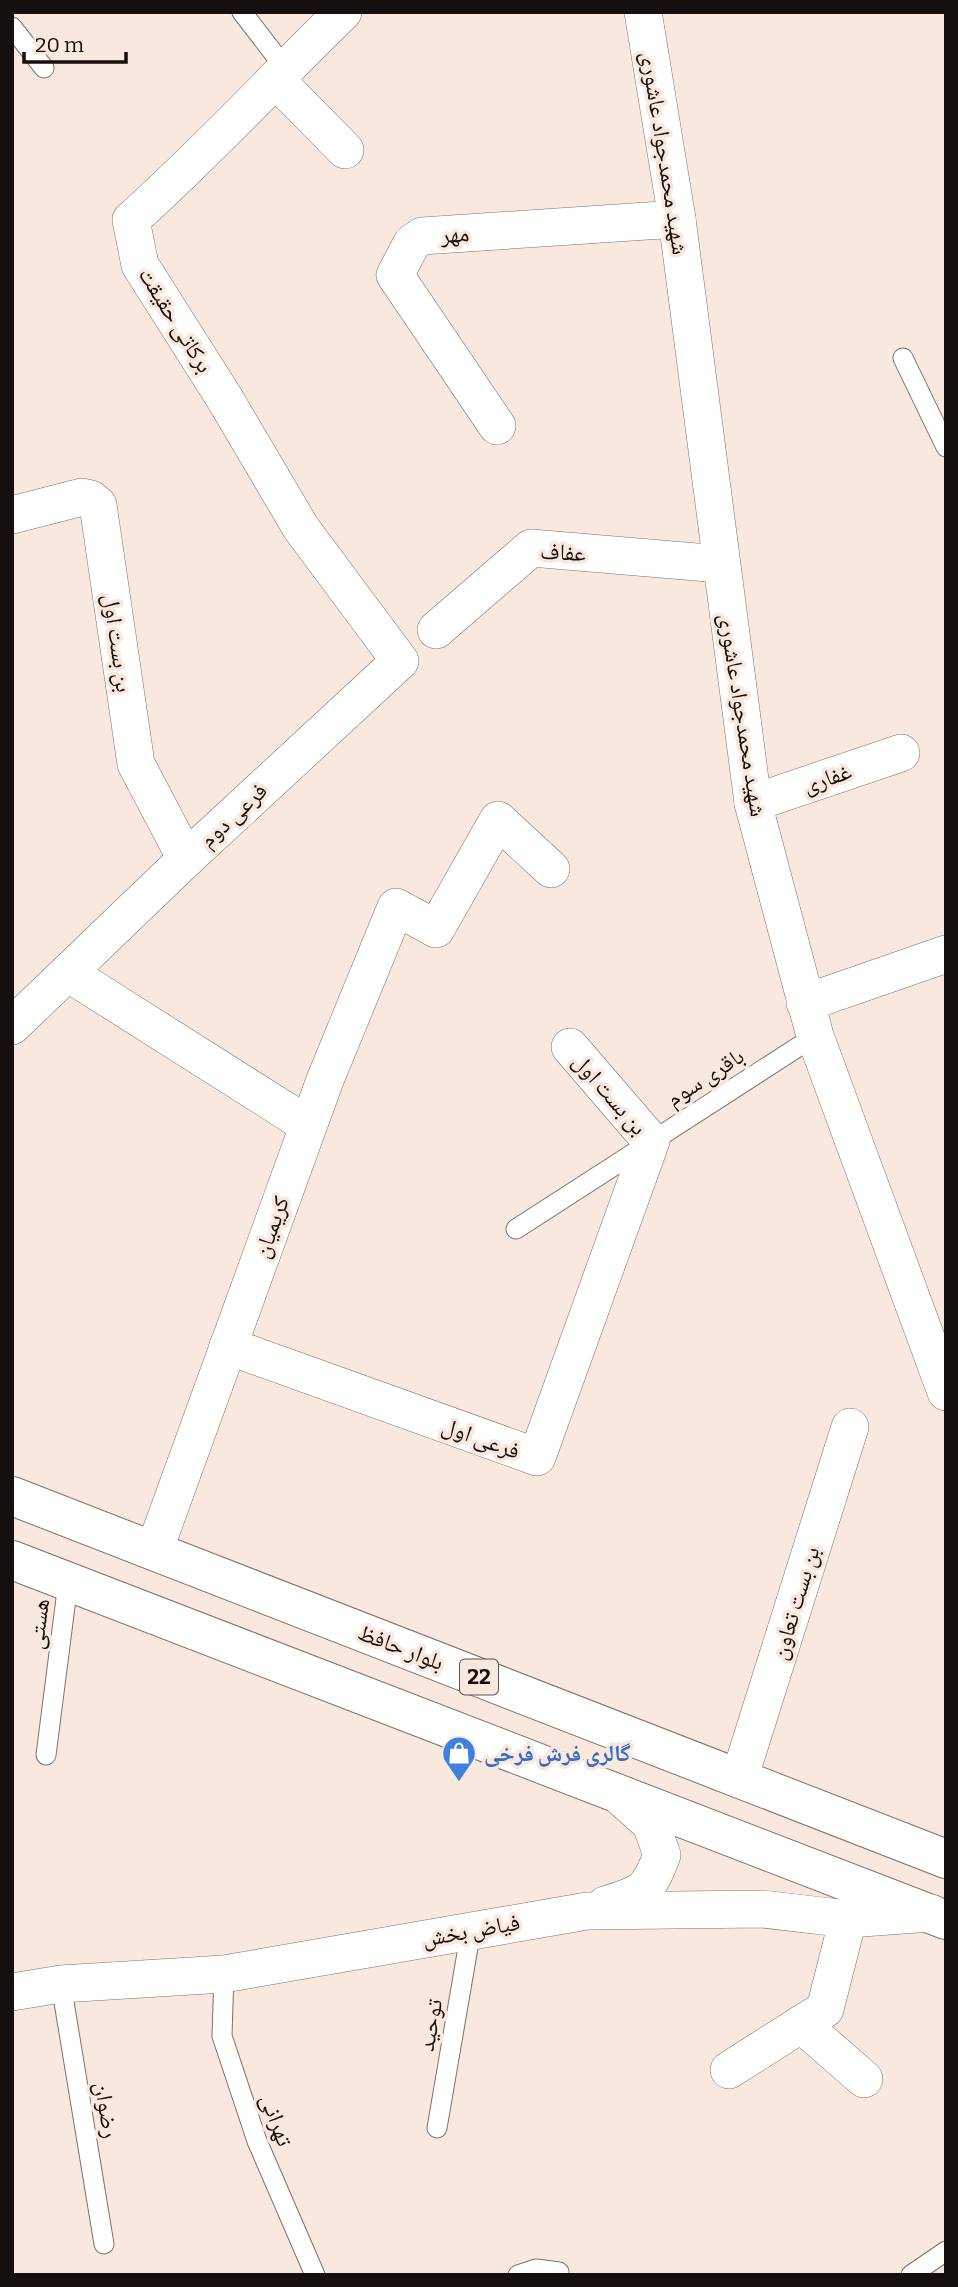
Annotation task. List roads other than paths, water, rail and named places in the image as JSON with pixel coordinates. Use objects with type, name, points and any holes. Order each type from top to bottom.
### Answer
[{"type":"main road","name":"بلوار حافظ","points":[[12,1496],[946,1859]]},
{"type":"main road","points":[[12,1560],[939,1917]]},
{"type":"street","name":"برکاتی حقیقت","points":[[343,12],[222,135],[131,220],[140,265],[301,528],[400,661]]},
{"type":"street","name":"شهید محمدجواد عاشوری","points":[[643,12],[677,219],[753,803],[810,1020],[946,1392]]},
{"type":"street","points":[[280,74],[345,150]]},
{"type":"street","name":"مهر","points":[[497,426],[395,275],[412,243],[422,236],[677,219]]},
{"type":"street","name":"بن بست اول","points":[[12,515],[82,497],[91,499],[98,505],[136,764],[186,859]]},
{"type":"street","name":"عفاف","points":[[436,630],[531,548],[720,564]]},
{"type":"street","name":"فرعی دوم","points":[[12,1027],[186,859],[400,661]]},
{"type":"street","name":"غفاری","points":[[753,803],[901,753]]},
{"type":"street","name":"کریمیان","points":[[154,1551],[308,1125],[396,907],[436,929],[498,820],[551,869]]},
{"type":"street","points":[[810,1020],[946,954]]},
{"type":"street","points":[[68,973],[308,1125]]},
{"type":"street","name":"بن بست اول","points":[[570,1047],[651,1142]]},
{"type":"street","name":"فرعی اول","points":[[228,1346],[537,1457],[651,1142]]},
{"type":"street","name":"بن‌ بست تعاون","points":[[740,1779],[850,1427]]},
{"type":"street","points":[[587,1911],[636,1896],[653,1879],[662,1855],[651,1824],[612,1789]]},
{"type":"street","name":"فیاض بخش","points":[[12,1992],[61,1984],[223,1974],[587,1911],[762,1909],[848,1919],[939,1917]]},
{"type":"street","points":[[729,2070],[825,2009],[848,1919]]},
{"type":"street","points":[[801,2024],[864,2079]]},
{"type":"lane","points":[[242,12],[280,74]]},
{"type":"lane","points":[[12,27],[44,68]]},
{"type":"lane","points":[[903,359],[946,447]]},
{"type":"lane","name":"باقری سوم","points":[[516,1229],[651,1142],[810,1020]]},
{"type":"lane","name":"هستی","points":[[46,1755],[68,1583]]},
{"type":"lane","name":"توحید","points":[[437,2128],[471,1930]]},
{"type":"lane","name":"تهرانی","points":[[223,1974],[222,2036],[257,2141],[315,2275]]},
{"type":"lane","name":"رضوان","points":[[61,1984],[104,2244]]},
{"type":"lane","points":[[911,2275],[946,2251]]},
{"type":"lane","points":[[518,2275],[536,2269],[559,2272]]},
{"type":"place","name":"گالری فرش فرخی","points":[[459,1783]]}]
